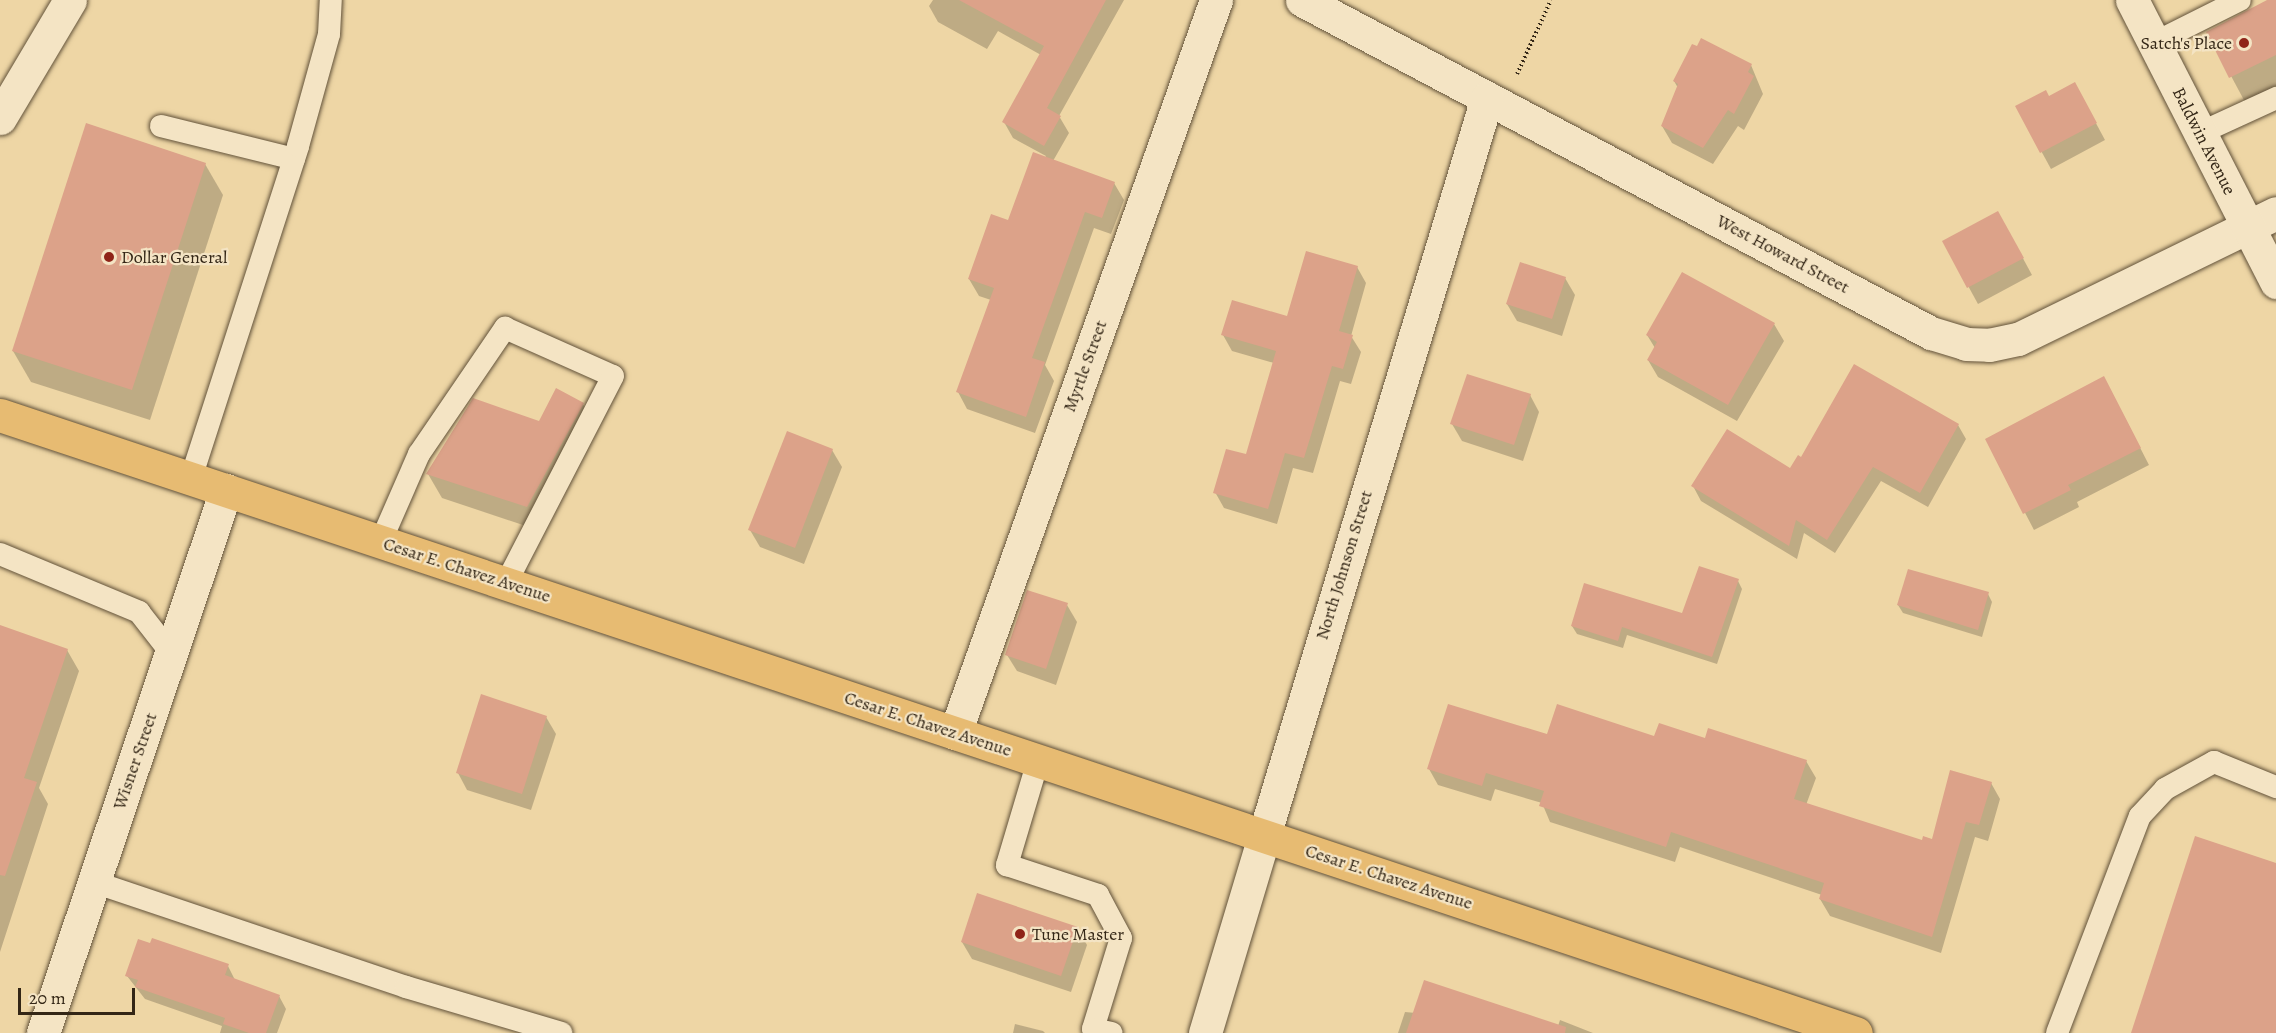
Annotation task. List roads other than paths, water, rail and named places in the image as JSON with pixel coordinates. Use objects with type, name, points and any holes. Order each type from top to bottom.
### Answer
[{"type":"main road","name":"Cesar E. Chavez Avenue","points":[[0,415],[1856,1033]]},
{"type":"street","points":[[0,118],[70,0]]},
{"type":"street","name":"Myrtle Street","points":[[955,733],[1216,0]]},
{"type":"street","name":"West Howard Street","points":[[1302,0],[1931,333],[1966,344],[1989,345],[2018,339],[2262,220]]},
{"type":"street","name":"Baldwin Avenue","points":[[2132,0],[2200,133],[2262,220],[2276,282]]},
{"type":"street","name":"North Johnson Street","points":[[1205,1033],[1487,98]]},
{"type":"street","name":"Wisner Street","points":[[43,1033],[226,490]]},
{"type":"lane","points":[[191,478],[294,159],[329,34],[331,0]]},
{"type":"lane","points":[[2154,43],[2240,0]]},
{"type":"lane","points":[[2200,133],[2276,99]]},
{"type":"lane","points":[[161,126],[294,159]]},
{"type":"lane","points":[[381,541],[419,454],[505,328],[613,376],[506,583]]},
{"type":"lane","points":[[0,554],[139,612],[171,653]]},
{"type":"lane","points":[[1038,761],[1007,865],[1098,895],[1121,938],[1093,1029],[1112,1033]]},
{"type":"lane","points":[[2057,1033],[2140,816],[2165,789],[2214,762],[2276,787]]},
{"type":"lane","points":[[94,882],[406,987],[561,1033]]},
{"type":"place","name":"Satch's Place","points":[[2244,43]]},
{"type":"place","name":"Dollar General","points":[[109,257]]},
{"type":"place","name":"Tune Master","points":[[1020,934]]}]
